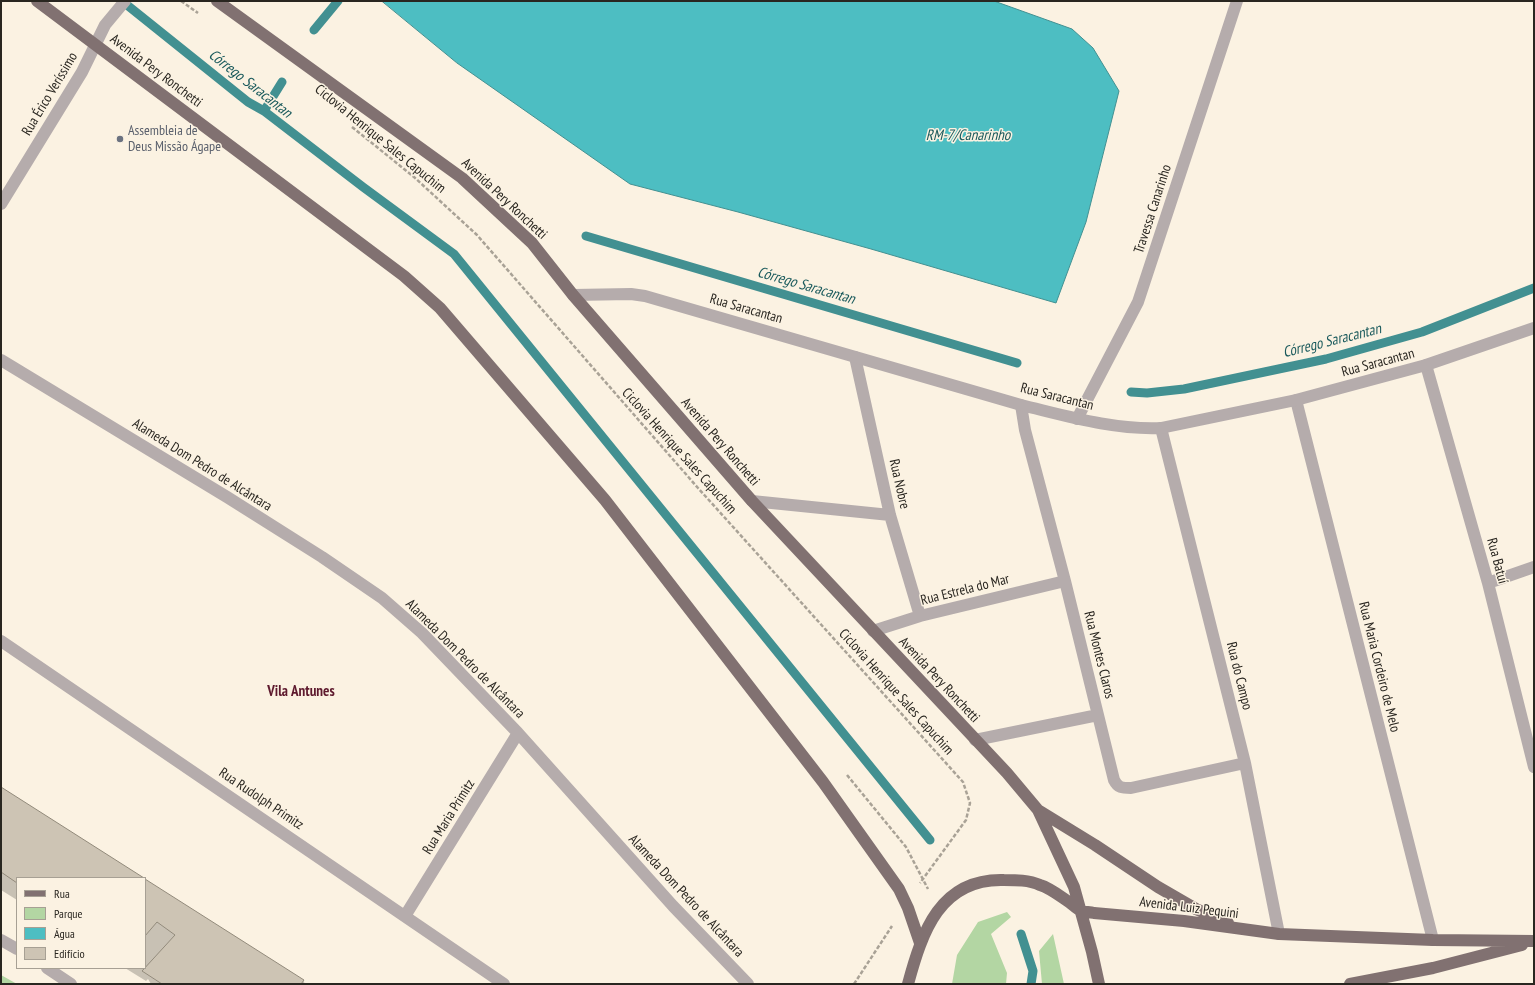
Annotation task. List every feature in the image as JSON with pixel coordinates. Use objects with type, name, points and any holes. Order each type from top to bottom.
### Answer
[{"type":"main road","name":"Avenida Pery Ronchetti","points":[[37,1],[398,272],[440,308],[605,500],[823,782],[899,889],[920,943]]},
{"type":"main road","name":"Avenida Pery Ronchetti","points":[[217,1],[462,178],[532,243],[574,295],[752,501],[1006,773],[1038,810],[1074,887],[1092,952],[1099,984]]},
{"type":"main road","points":[[1038,810],[1164,891],[1196,909],[1242,929]]},
{"type":"main road","name":"Avenida Luiz Pequini","points":[[908,984],[920,943],[930,922],[944,903],[959,890],[990,879],[1024,881],[1040,885],[1059,895],[1080,910],[1115,915],[1184,921],[1279,934],[1534,942]]},
{"type":"main road","name":"Avenida Luiz Pequini","points":[[1350,984],[1433,968],[1534,942]]},
{"type":"street","name":"Rua Érico Veríssimo","points":[[1,204],[82,72],[105,25],[125,1]]},
{"type":"street","name":"Travessa Canarinho","points":[[1077,419],[1138,302],[1237,1]]},
{"type":"street","name":"Rua Saracantan","points":[[574,295],[632,294],[645,296],[1021,405],[1077,419],[1141,429],[1161,428],[1296,400],[1426,365],[1533,331]]},
{"type":"street","name":"Rua Nobre","points":[[855,357],[890,515],[920,616]]},
{"type":"street","name":"Alameda Dom Pedro de Alcântara","points":[[1,360],[226,497],[333,564],[382,598],[422,633],[518,733],[673,906],[748,984]]},
{"type":"street","name":"Rua Batuí","points":[[1426,365],[1488,583],[1534,767]]},
{"type":"street","name":"Rua Maria Cordeiro de Melo","points":[[1296,400],[1433,940]]},
{"type":"street","name":"Rua Montes Claros","points":[[1021,405],[1025,430],[1065,581],[1114,780],[1117,785],[1122,788],[1131,788],[1245,763]]},
{"type":"street","name":"Rua do Campo","points":[[1161,428],[1245,763],[1279,934]]},
{"type":"street","points":[[752,501],[890,515]]},
{"type":"street","points":[[1488,583],[1534,567]]},
{"type":"street","name":"Rua Estrela do Mar","points":[[873,631],[920,616],[1065,581]]},
{"type":"street","name":"Rua Rudolph Primitz","points":[[1,641],[504,984]]},
{"type":"street","points":[[975,740],[1098,715]]},
{"type":"street","name":"Rua Maria Primitz","points":[[405,916],[518,733]]},
{"type":"street","points":[[1,940],[16,948]]},
{"type":"street","points":[[48,969],[71,984]]},
{"type":"path","points":[[181,1],[200,14]]},
{"type":"path","name":"Ciclovia Henrique Sales Capuchim","points":[[348,124],[414,177],[477,235],[698,488],[963,782],[970,803],[966,820],[906,904],[854,984]]},
{"type":"green space","points":[[1007,912],[1011,917],[991,934],[1007,973],[1006,984],[952,984],[957,955],[978,922]]},
{"type":"green space","points":[[1053,934],[1064,984],[1042,984],[1039,951]]},
{"type":"green space","points":[[1,975],[17,984],[1,984]]},
{"type":"water","name":"RM-7/Canarinho","points":[[382,1],[994,1],[1072,29],[1093,48],[1119,91],[1086,222],[1056,303],[871,249],[630,184],[457,63]]},
{"type":"building","points":[[1,787],[142,877],[16,877],[16,882],[1,872]]},
{"type":"building","points":[[146,880],[304,980],[301,984],[162,984],[142,971],[146,969],[146,967],[175,935],[157,922],[146,935]]},
{"type":"waterway","points":[[122,1],[248,102],[264,111],[454,254],[930,840]]},
{"type":"waterway","points":[[314,30],[338,1]]},
{"type":"waterway","points":[[264,111],[282,82]]},
{"type":"waterway","name":"Córrego Saracantan","points":[[586,236],[1017,363]]},
{"type":"waterway","name":"Córrego Saracantan","points":[[1131,392],[1147,393],[1184,389],[1326,359],[1422,332],[1534,288]]},
{"type":"waterway","points":[[1021,934],[1033,971],[1031,984]]},
{"type":"place","name":"Assembleia de Deus Missão Ágape","points":[[120,139]]},
{"type":"district","name":"Vila Antunes","points":[[301,692]]}]
